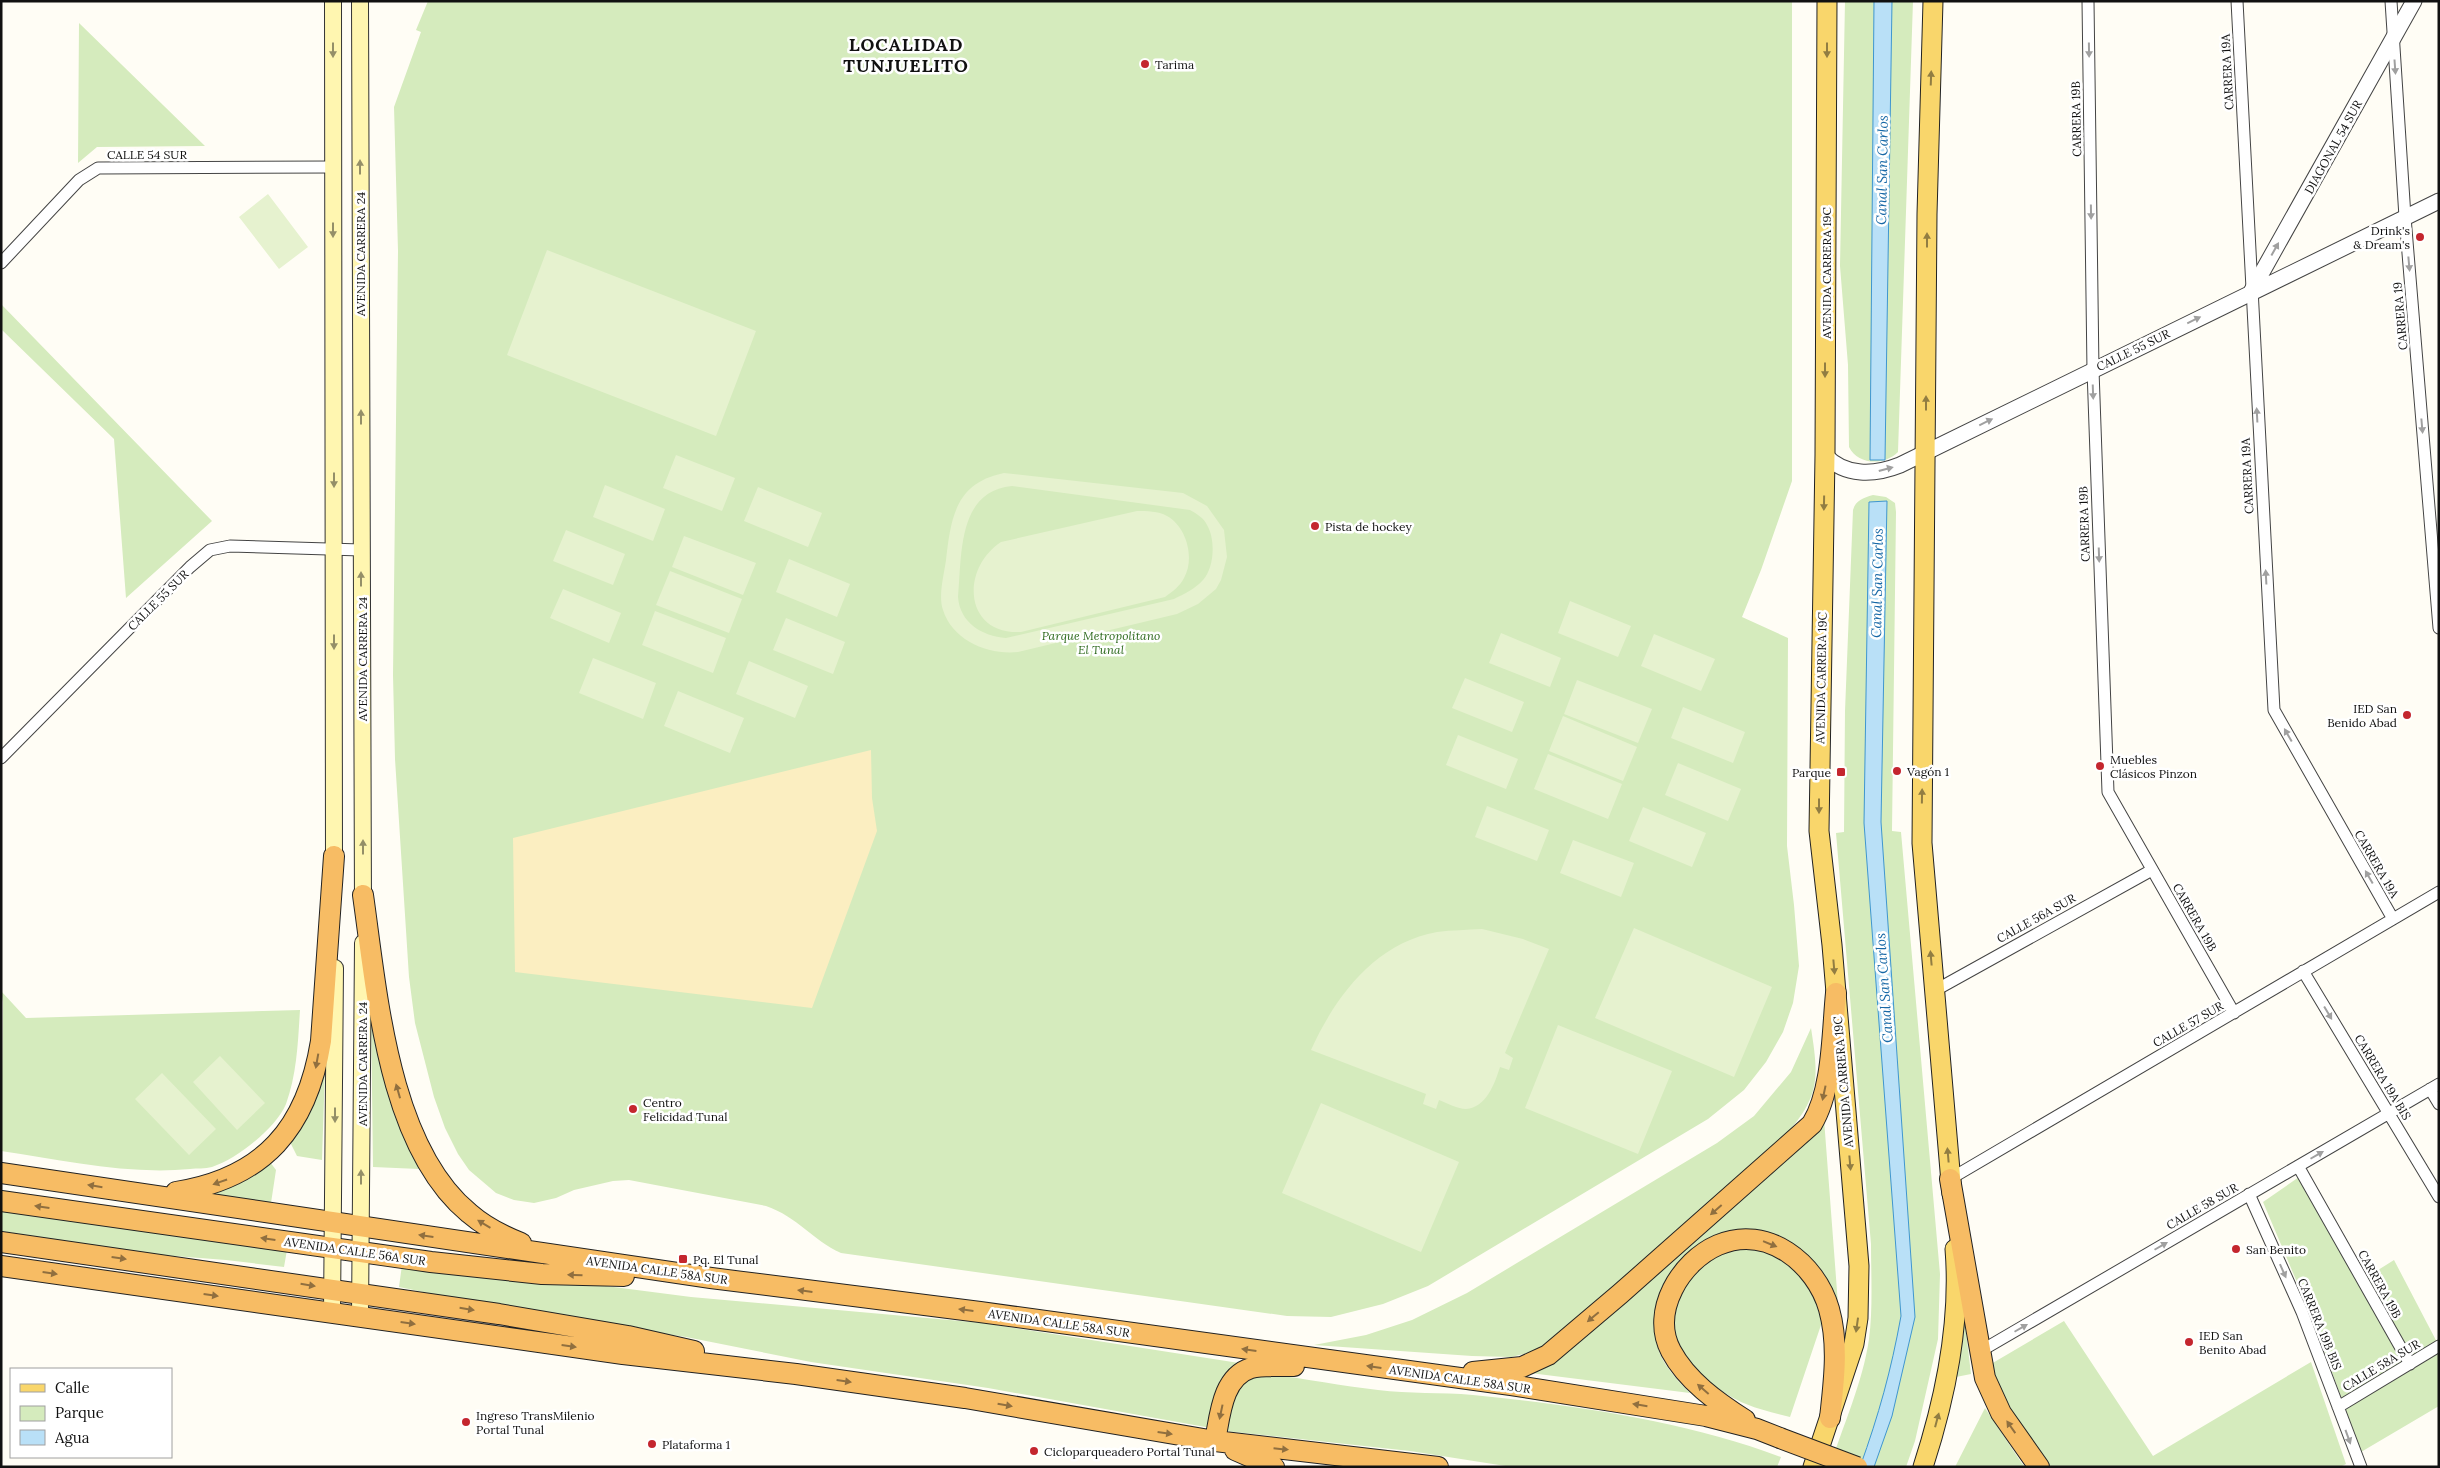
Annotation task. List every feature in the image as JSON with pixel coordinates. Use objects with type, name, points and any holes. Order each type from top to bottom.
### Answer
[{"type":"highway","points":[[144,1194],[185,1191],[228,1179],[259,1160],[282,1138],[297,1118],[314,1077],[321,1041],[334,856]]},
{"type":"highway","points":[[363,896],[387,1048],[398,1095],[426,1161],[437,1178],[468,1213],[512,1240],[544,1253]]},
{"type":"highway","points":[[1434,1375],[1513,1369],[1533,1363],[1548,1355],[1805,1131],[1816,1116],[1825,1087],[1836,993]]},
{"type":"highway","name":"AVENIDA CALLE 56A SUR","points":[[1,1173],[334,1222]]},
{"type":"highway","points":[[1950,1179],[1985,1378],[1994,1400],[2040,1467]]},
{"type":"highway","name":"AVENIDA CALLE 56A SUR","points":[[1,1201],[360,1252],[542,1274],[711,1278]]},
{"type":"highway","name":"AVENIDA CALLE 58A SUR","points":[[334,1222],[711,1278],[980,1312],[1434,1375],[1680,1412],[1757,1428],[1857,1467]]},
{"type":"highway","points":[[1757,1428],[1724,1407],[1694,1382],[1670,1350],[1665,1333],[1664,1315],[1679,1278],[1695,1260],[1718,1245],[1740,1239],[1764,1241],[1785,1250],[1806,1266],[1820,1288],[1829,1308],[1835,1352],[1830,1418]]},
{"type":"highway","points":[[1,1242],[360,1293],[628,1336],[796,1374]]},
{"type":"highway","points":[[1,1266],[624,1354],[796,1374],[965,1398],[1215,1441],[1438,1467]]},
{"type":"highway","points":[[1215,1441],[1226,1394],[1232,1382],[1241,1373],[1251,1368],[1261,1367],[1349,1364]]},
{"type":"highway","points":[[1215,1441],[1274,1467]]},
{"type":"main road","points":[[332,1312],[334,1248],[333,1]]},
{"type":"main road","name":"AVENIDA CARRERA 24","points":[[360,1],[363,896],[360,1316]]},
{"type":"main road","name":"AVENIDA CARRERA 19C","points":[[1813,1467],[1854,1344],[1859,1290],[1859,1266],[1836,993],[1819,831],[1825,455],[1827,1]]},
{"type":"main road","points":[[1923,1467],[1948,1375],[1955,1320],[1957,1269],[1922,843],[1927,214],[1933,1]]},
{"type":"street","name":"CARRERA 19B","points":[[2088,1],[2093,370],[2108,792],[2234,1012]]},
{"type":"street","name":"CARRERA 19A","points":[[2237,1],[2274,710],[2393,919]]},
{"type":"street","name":"CARRERA 19","points":[[2391,1],[2405,217],[2439,628]]},
{"type":"street","name":"DIAGONAL 54 SUR","points":[[2251,292],[2414,1]]},
{"type":"street","name":"CALLE 54 SUR","points":[[1,263],[79,180],[98,168],[333,168]]},
{"type":"street","name":"CALLE 55 SUR","points":[[1825,455],[1843,468],[1852,471],[1872,472],[1891,468],[2439,201]]},
{"type":"street","name":"CALLE 55 SUR","points":[[1,758],[210,550],[230,546],[361,550]]},
{"type":"street","name":"CALLE 56A SUR","points":[[1934,991],[2152,870]]},
{"type":"street","name":"CALLE 57 SUR","points":[[1950,1179],[2439,892]]},
{"type":"street","name":"CARRERA 19A BIS","points":[[2303,972],[2439,1197]]},
{"type":"street","name":"CALLE 58 SUR","points":[[1979,1352],[2434,1086]]},
{"type":"street","points":[[2434,1086],[2439,1104]]},
{"type":"street","name":"CARRERA 19B","points":[[2298,1166],[2410,1364]]},
{"type":"street","name":"CARRERA 19B BIS","points":[[2249,1194],[2302,1312],[2360,1467]]},
{"type":"street","name":"CALLE 58A SUR","points":[[2338,1407],[2439,1346]]},
{"type":"green space","name":"Parque Metropolitano El Tunal","points":[[428,1],[1792,1],[1792,481],[1761,570],[1742,617],[1788,638],[1787,846],[1799,966],[1793,1003],[1783,1032],[1766,1062],[1744,1090],[1708,1119],[1428,1286],[1383,1304],[1331,1317],[1287,1316],[841,1253],[822,1242],[787,1216],[766,1206],[629,1180],[613,1181],[574,1190],[556,1198],[534,1203],[514,1200],[496,1193],[469,1170],[458,1154],[445,1128],[434,1097],[415,1023],[409,977],[395,759],[393,675],[398,251],[394,107],[421,32],[416,30]]},
{"type":"green space","points":[[1845,1],[1913,1],[1898,452],[1886,460],[1872,462],[1858,457],[1849,447],[1848,365],[1840,266]]},
{"type":"green space","points":[[79,23],[205,146],[97,147],[78,163]]},
{"type":"green space","points":[[268,194],[308,247],[279,269],[239,217]]},
{"type":"green space","points":[[547,250],[756,331],[716,436],[507,355]]},
{"type":"green space","points":[[1,304],[212,521],[126,598],[114,439],[1,329]]},
{"type":"green space","points":[[676,455],[735,478],[722,511],[663,488]]},
{"type":"green space","points":[[1004,473],[1183,493],[1207,506],[1224,530],[1227,557],[1221,580],[1216,589],[1198,604],[1177,614],[1018,652],[995,651],[973,644],[963,638],[948,621],[943,610],[941,592],[950,530],[958,504],[975,485]],"holes":[[[1012,486],[1190,510],[1204,520],[1210,531],[1213,546],[1210,568],[1200,583],[1174,599],[1006,638],[981,631],[968,621],[963,614],[958,597],[962,545],[966,528],[972,513],[981,500],[994,491]]]},
{"type":"green space","points":[[605,485],[665,509],[653,541],[593,517]]},
{"type":"green space","points":[[758,487],[822,513],[808,547],[744,521]]},
{"type":"green space","points":[[1873,495],[1886,497],[1895,503],[1896,512],[1892,831],[1901,832],[1940,1274],[1938,1339],[1915,1441],[1906,1467],[1830,1467],[1862,1371],[1869,1339],[1871,1315],[1871,1244],[1836,833],[1844,832],[1845,711],[1853,510],[1860,500]]},
{"type":"green space","points":[[1137,511],[1164,514],[1180,528],[1187,544],[1189,562],[1184,578],[1165,597],[1021,632],[1002,630],[988,623],[979,612],[974,598],[974,583],[979,568],[988,554],[1001,542]]},
{"type":"green space","points":[[566,530],[625,554],[613,585],[553,561]]},
{"type":"green space","points":[[684,536],[756,563],[743,595],[672,567]]},
{"type":"green space","points":[[789,559],[850,584],[837,617],[776,592]]},
{"type":"green space","points":[[670,571],[742,599],[729,633],[656,605]]},
{"type":"green space","points":[[563,589],[621,613],[609,643],[550,618]]},
{"type":"green space","points":[[1570,601],[1631,626],[1618,657],[1558,633]]},
{"type":"green space","points":[[655,611],[726,638],[713,673],[642,645]]},
{"type":"green space","points":[[786,618],[845,642],[833,674],[773,650]]},
{"type":"green space","points":[[1501,633],[1561,658],[1550,687],[1489,663]]},
{"type":"green space","points":[[1654,634],[1715,659],[1701,691],[1641,666]]},
{"type":"green space","points":[[593,658],[656,683],[643,719],[579,693]]},
{"type":"green space","points":[[749,661],[808,686],[795,718],[736,694]]},
{"type":"green space","points":[[1465,678],[1524,702],[1512,732],[1452,708]]},
{"type":"green space","points":[[1577,680],[1652,709],[1638,743],[1564,714]]},
{"type":"green space","points":[[678,691],[744,718],[730,753],[664,726]]},
{"type":"green space","points":[[1683,707],[1745,732],[1733,763],[1671,738]]},
{"type":"green space","points":[[1563,716],[1637,747],[1623,781],[1549,751]]},
{"type":"green space","points":[[1458,735],[1518,759],[1506,789],[1446,765]]},
{"type":"green space","points":[[1548,754],[1622,784],[1608,819],[1534,789]]},
{"type":"green space","points":[[1678,763],[1741,789],[1728,821],[1665,795]]},
{"type":"green space","points":[[1487,806],[1549,830],[1537,861],[1475,837]]},
{"type":"green space","points":[[1643,807],[1706,833],[1692,867],[1629,841]]},
{"type":"green space","points":[[1573,840],[1634,863],[1621,897],[1560,873]]},
{"type":"green space","points":[[1634,928],[1772,987],[1734,1077],[1595,1018]]},
{"type":"green space","points":[[1482,929],[1523,939],[1549,949],[1505,1053],[1513,1058],[1509,1070],[1500,1067],[1489,1094],[1479,1104],[1473,1108],[1463,1109],[1439,1100],[1436,1109],[1423,1104],[1426,1094],[1311,1050],[1332,1011],[1345,992],[1376,960],[1415,938],[1437,932]]},
{"type":"green space","points":[[1,991],[26,1018],[300,1010],[295,1069],[286,1104],[274,1123],[255,1142],[233,1157],[209,1168],[143,1170],[71,1162],[1,1151],[3,1002]]},
{"type":"green space","points":[[371,1011],[396,1111],[419,1169],[373,1167]]},
{"type":"green space","points":[[1558,1025],[1672,1071],[1638,1154],[1525,1108]]},
{"type":"green space","points":[[1811,1028],[1816,1074],[1814,1086],[1811,1098],[1805,1109],[1785,1136],[1612,1289],[1536,1351],[1511,1357],[1472,1356],[1314,1345],[1366,1335],[1412,1320],[1467,1293],[1717,1143],[1754,1116],[1791,1072]]},
{"type":"green space","points":[[220,1056],[265,1103],[237,1130],[193,1082]]},
{"type":"green space","points":[[325,1068],[322,1160],[297,1156],[290,1142],[316,1098]]},
{"type":"green space","points":[[162,1073],[216,1129],[189,1155],[135,1099]]},
{"type":"green space","points":[[1321,1103],[1459,1162],[1421,1252],[1282,1193]]},
{"type":"green space","points":[[1824,1119],[1838,1304],[1822,1275],[1805,1254],[1783,1239],[1750,1231],[1660,1294],[1655,1325],[1658,1348],[1669,1370],[1690,1393],[1530,1373],[1610,1312],[1741,1201],[1776,1169]]},
{"type":"green space","points":[[270,1162],[276,1170],[271,1203],[205,1194]]},
{"type":"green space","points":[[2299,1177],[2359,1282],[2394,1260],[2439,1346],[2439,1406],[2361,1452],[2313,1320],[2263,1202]]},
{"type":"green space","points":[[1,1208],[287,1250],[284,1267],[148,1254],[1,1231]]},
{"type":"green space","points":[[1753,1246],[1768,1251],[1790,1263],[1811,1290],[1824,1316],[1790,1417],[1751,1406],[1720,1390],[1703,1376],[1683,1355],[1676,1343],[1673,1330],[1677,1302],[1682,1289],[1699,1266],[1719,1252]]},
{"type":"green space","points":[[402,1265],[567,1281],[691,1297],[983,1323],[1239,1363],[1211,1428],[988,1388],[811,1362],[686,1337],[521,1312],[399,1287]]},
{"type":"green space","points":[[1964,1315],[1971,1374],[1956,1377]]},
{"type":"green space","points":[[2064,1321],[2153,1456],[2311,1362],[2346,1464],[2340,1467],[2050,1467],[2022,1430],[2008,1407],[1991,1364]]},
{"type":"green space","points":[[1265,1374],[1378,1390],[1473,1395],[1629,1416],[1707,1434],[1781,1457],[1777,1467],[1512,1467],[1410,1451],[1225,1431],[1230,1400],[1237,1387],[1244,1382]]},
{"type":"green space","points":[[1985,1408],[2021,1462],[2025,1467],[1955,1467]]},
{"type":"sand","points":[[871,750],[872,798],[877,831],[812,1008],[515,972],[513,838]]},
{"type":"water","name":"Canal San Carlos","points":[[1874,1],[1892,1],[1885,460],[1870,460]]},
{"type":"water","name":"Canal San Carlos","points":[[1887,501],[1881,822],[1915,1317],[1892,1416],[1874,1467],[1860,1467],[1884,1392],[1901,1316],[1864,823],[1869,502]]},
{"type":"place","name":"Tarima","points":[[1145,64]]},
{"type":"place","name":"Drink's & Dream's","points":[[2420,237]]},
{"type":"place","name":"Pista de hockey","points":[[1315,526]]},
{"type":"place","name":"IED San Benido Abad","points":[[2407,715]]},
{"type":"place","name":"Muebles Clásicos Pinzon","points":[[2100,766]]},
{"type":"place","name":"Vagón 1","points":[[1897,771]]},
{"type":"place","name":"Parque","points":[[1841,772]]},
{"type":"place","name":"Centro Felicidad Tunal","points":[[633,1109]]},
{"type":"place","name":"San Benito","points":[[2236,1249]]},
{"type":"place","name":"Pq. El Tunal","points":[[683,1259]]},
{"type":"place","name":"IED San Benito Abad","points":[[2189,1342]]},
{"type":"place","name":"Ingreso TransMilenio Portal Tunal","points":[[466,1422]]},
{"type":"place","name":"Plataforma 1","points":[[652,1444]]},
{"type":"place","name":"Cicloparqueadero Portal Tunal","points":[[1034,1451]]},
{"type":"district","name":"LOCALIDAD TUNJUELITO","points":[[906,54]]}]
